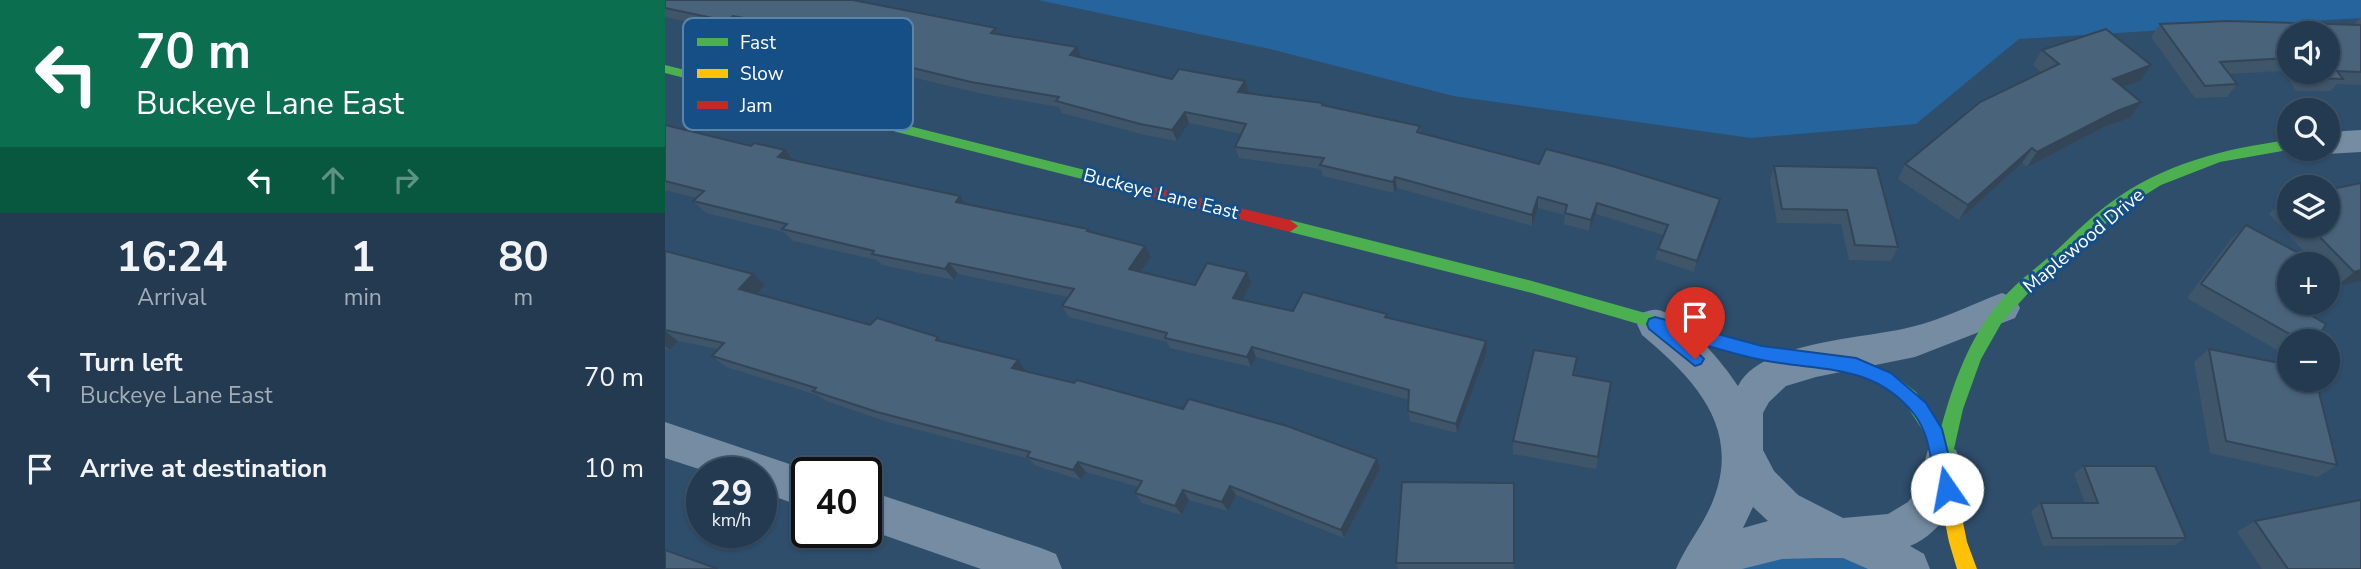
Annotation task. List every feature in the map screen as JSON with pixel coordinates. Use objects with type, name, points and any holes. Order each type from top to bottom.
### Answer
[{"type":"street","name":"Buckeye Lane East","points":[[665,69],[683,74]]},
{"type":"street","name":"Buckeye Lane East","points":[[908,130],[1532,287],[1762,353],[1856,365],[1885,378],[1910,397],[1935,435],[1958,542],[1967,569]]},
{"type":"street","points":[[2340,142],[2361,141]]},
{"type":"street","name":"Maplewood Drive","points":[[1698,568],[1781,539],[1888,536],[1914,523],[1933,502],[1963,376],[2002,308],[2073,243],[2137,191],[2177,171],[2222,156],[2277,146]]},
{"type":"street","name":"Maplewood Drive","points":[[1698,568],[1734,503],[1744,447],[1744,413],[1755,390],[1774,373],[1816,361],[1915,342],[2002,308]]},
{"type":"street","name":"Buckeye Lane East","points":[[1655,324],[1695,359],[1716,385],[1725,398],[1744,447]]},
{"type":"street","points":[[665,440],[714,457]]},
{"type":"street","name":"Maplewood Drive","points":[[1744,447],[1749,467],[1766,494],[1792,516],[1840,537]]},
{"type":"street","points":[[882,514],[1041,569]]},
{"type":"street","points":[[1840,537],[1893,558],[1909,569]]},
{"type":"shaded area","points":[[1038,0],[2361,0],[2361,18],[2277,21],[2277,23],[2019,39],[1916,124],[1751,138],[1453,96],[1270,49]]},
{"type":"shaded area","points":[[1808,553],[1850,558],[1881,569],[1740,569],[1772,556],[1795,559]]},
{"type":"building","points":[[665,0],[853,0],[996,28],[991,33],[1077,47],[1070,55],[1172,79],[1179,69],[1245,81],[1238,92],[1323,103],[1322,105],[1420,126],[1417,132],[1539,164],[1546,149],[1720,199],[1697,261],[1658,249],[1668,225],[1597,203],[1591,220],[1565,213],[1567,205],[1538,197],[1532,215],[1395,177],[1393,182],[1320,165],[1324,158],[1235,147],[1246,124],[1185,112],[1172,130],[1056,101],[1059,97],[971,82],[913,68],[913,18],[713,18],[665,8]]},
{"type":"building","points":[[2228,21],[2277,22],[2277,59],[2220,62],[2237,84],[2205,86],[2160,24]]},
{"type":"building","points":[[2340,24],[2361,25],[2361,72],[2340,71]]},
{"type":"building","points":[[2106,29],[2151,65],[2113,79],[2141,102],[2117,111],[2037,152],[2032,148],[1968,205],[1905,164],[1980,102],[2059,64],[2042,50]]},
{"type":"building","points":[[665,125],[751,146],[754,143],[785,150],[778,157],[960,196],[956,202],[1088,229],[1087,231],[1145,246],[1129,269],[1195,285],[1207,263],[1247,272],[1233,298],[1293,311],[1303,292],[1387,314],[1385,317],[1486,341],[1456,424],[1408,411],[1409,390],[1252,347],[1247,357],[1165,338],[1167,333],[1062,306],[1074,289],[949,263],[945,269],[872,254],[874,251],[782,229],[787,224],[693,201],[704,191],[665,181]]},
{"type":"building","points":[[1774,166],[1877,168],[1898,247],[1855,245],[1847,210],[1782,209]]},
{"type":"building","points":[[2361,183],[2361,270],[2354,272],[2340,258],[2340,252],[2334,252],[2321,238],[2340,238],[2340,187]]},
{"type":"building","points":[[2246,225],[2297,252],[2277,252],[2277,315],[2310,315],[2326,324],[2323,329],[2281,329],[2201,284]]},
{"type":"building","points":[[665,251],[753,274],[739,289],[870,325],[877,318],[938,337],[936,340],[1018,360],[1012,368],[1074,383],[1077,380],[1183,409],[1189,399],[1287,426],[1377,459],[1341,530],[1230,486],[1222,502],[1183,490],[1175,506],[1135,493],[1142,481],[1078,462],[1073,470],[1027,457],[1030,452],[877,412],[813,391],[816,388],[712,356],[724,343],[665,330]]},
{"type":"building","points":[[2209,349],[2277,363],[2277,392],[2319,392],[2337,465],[2226,441]]},
{"type":"building","points":[[1534,350],[1577,357],[1573,375],[1611,382],[1598,457],[1513,441]]},
{"type":"building","points":[[2084,466],[2155,466],[2186,538],[2052,538],[2041,503],[2098,503]]},
{"type":"building","points":[[1402,482],[1514,483],[1514,563],[1396,563]]},
{"type":"building","points":[[2360,500],[2361,569],[2288,569],[2255,521]]},
{"type":"building","points":[[665,550],[718,569],[665,569]]},
{"type":"traffic: fast","points":[[665,69],[683,74]]},
{"type":"traffic: fast","points":[[907,130],[1133,187]]},
{"type":"traffic: fast","points":[[1942,462],[1955,409],[1973,359],[1996,317],[2026,285],[2116,206],[2155,181],[2220,157],[2277,147]]},
{"type":"traffic: fast","points":[[1290,226],[1532,287],[1762,353],[1856,365],[1885,378],[1910,397],[1936,435],[1940,453]]},
{"type":"traffic: slow","points":[[1940,453],[1958,542],[1967,569]]},
{"type":"traffic: jam","points":[[1133,187],[1290,226]]},
{"type":"route","points":[[1695,359],[1655,324],[1762,353],[1856,365],[1885,378],[1910,397],[1935,435],[1947,489]]}]
